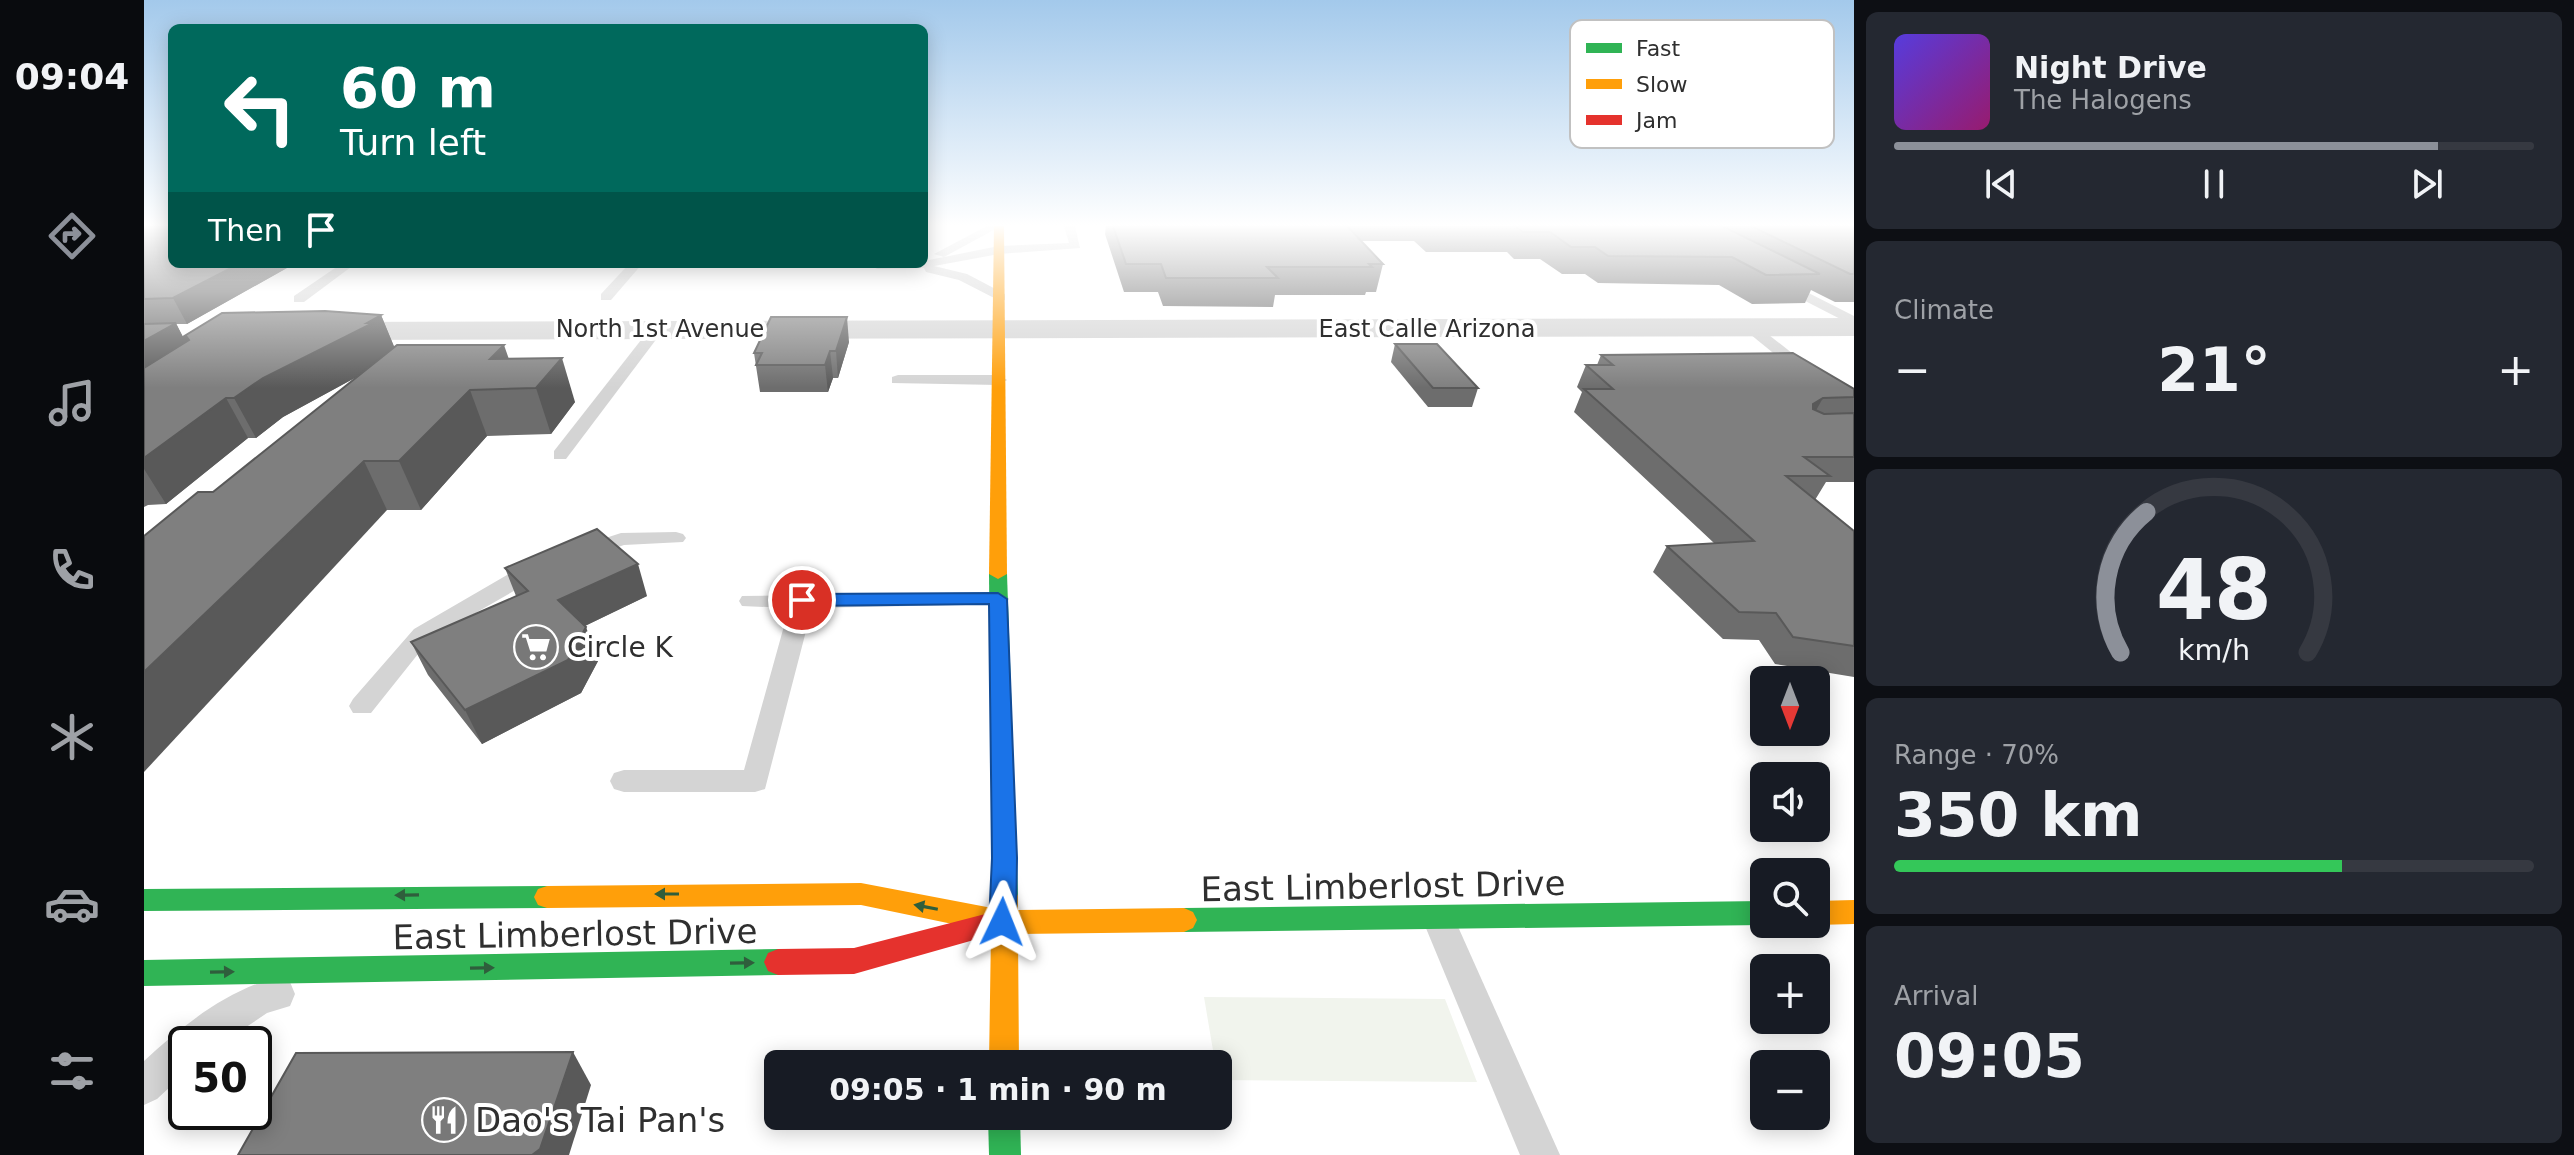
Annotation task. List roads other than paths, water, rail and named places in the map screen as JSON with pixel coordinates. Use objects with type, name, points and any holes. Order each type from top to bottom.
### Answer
[{"type":"street","points":[[1000,280],[998,599],[1005,858],[1002,922],[1004,1050]]},
{"type":"street","name":"East Calle Arizona","points":[[1001,327],[1057,331],[1854,325]]},
{"type":"street","name":"North 1st Avenue","points":[[320,331],[1001,327]]},
{"type":"street","name":"East Limberlost Drive","points":[[144,900],[861,894],[1002,922],[1750,913]]},
{"type":"street","points":[[1830,913],[1854,912]]},
{"type":"street","name":"East Limberlost Drive","points":[[144,973],[854,961],[1002,922]]},
{"type":"street","points":[[1004,1130],[1005,1155]]},
{"type":"lane","points":[[299,299],[326,280]]},
{"type":"lane","points":[[606,297],[622,280]]},
{"type":"lane","points":[[968,280],[1000,297]]},
{"type":"lane","points":[[1773,280],[1854,325]]},
{"type":"lane","points":[[1750,327],[1823,385]]},
{"type":"lane","points":[[560,455],[657,329]]},
{"type":"lane","points":[[898,380],[999,380]]},
{"type":"lane","points":[[362,706],[422,634],[515,580],[621,539],[676,538]]},
{"type":"lane","points":[[750,601],[998,599]]},
{"type":"lane","points":[[624,781],[755,781],[802,600]]},
{"type":"lane","points":[[1438,917],[1540,1155]]},
{"type":"lane","points":[[213,1026],[259,999],[366,970]]},
{"type":"lane","points":[[144,1086],[168,1064]]},
{"type":"place","name":"Circle K","points":[[536,647]]},
{"type":"place","name":"Dao's Tai Pan's","points":[[444,1120]]}]
